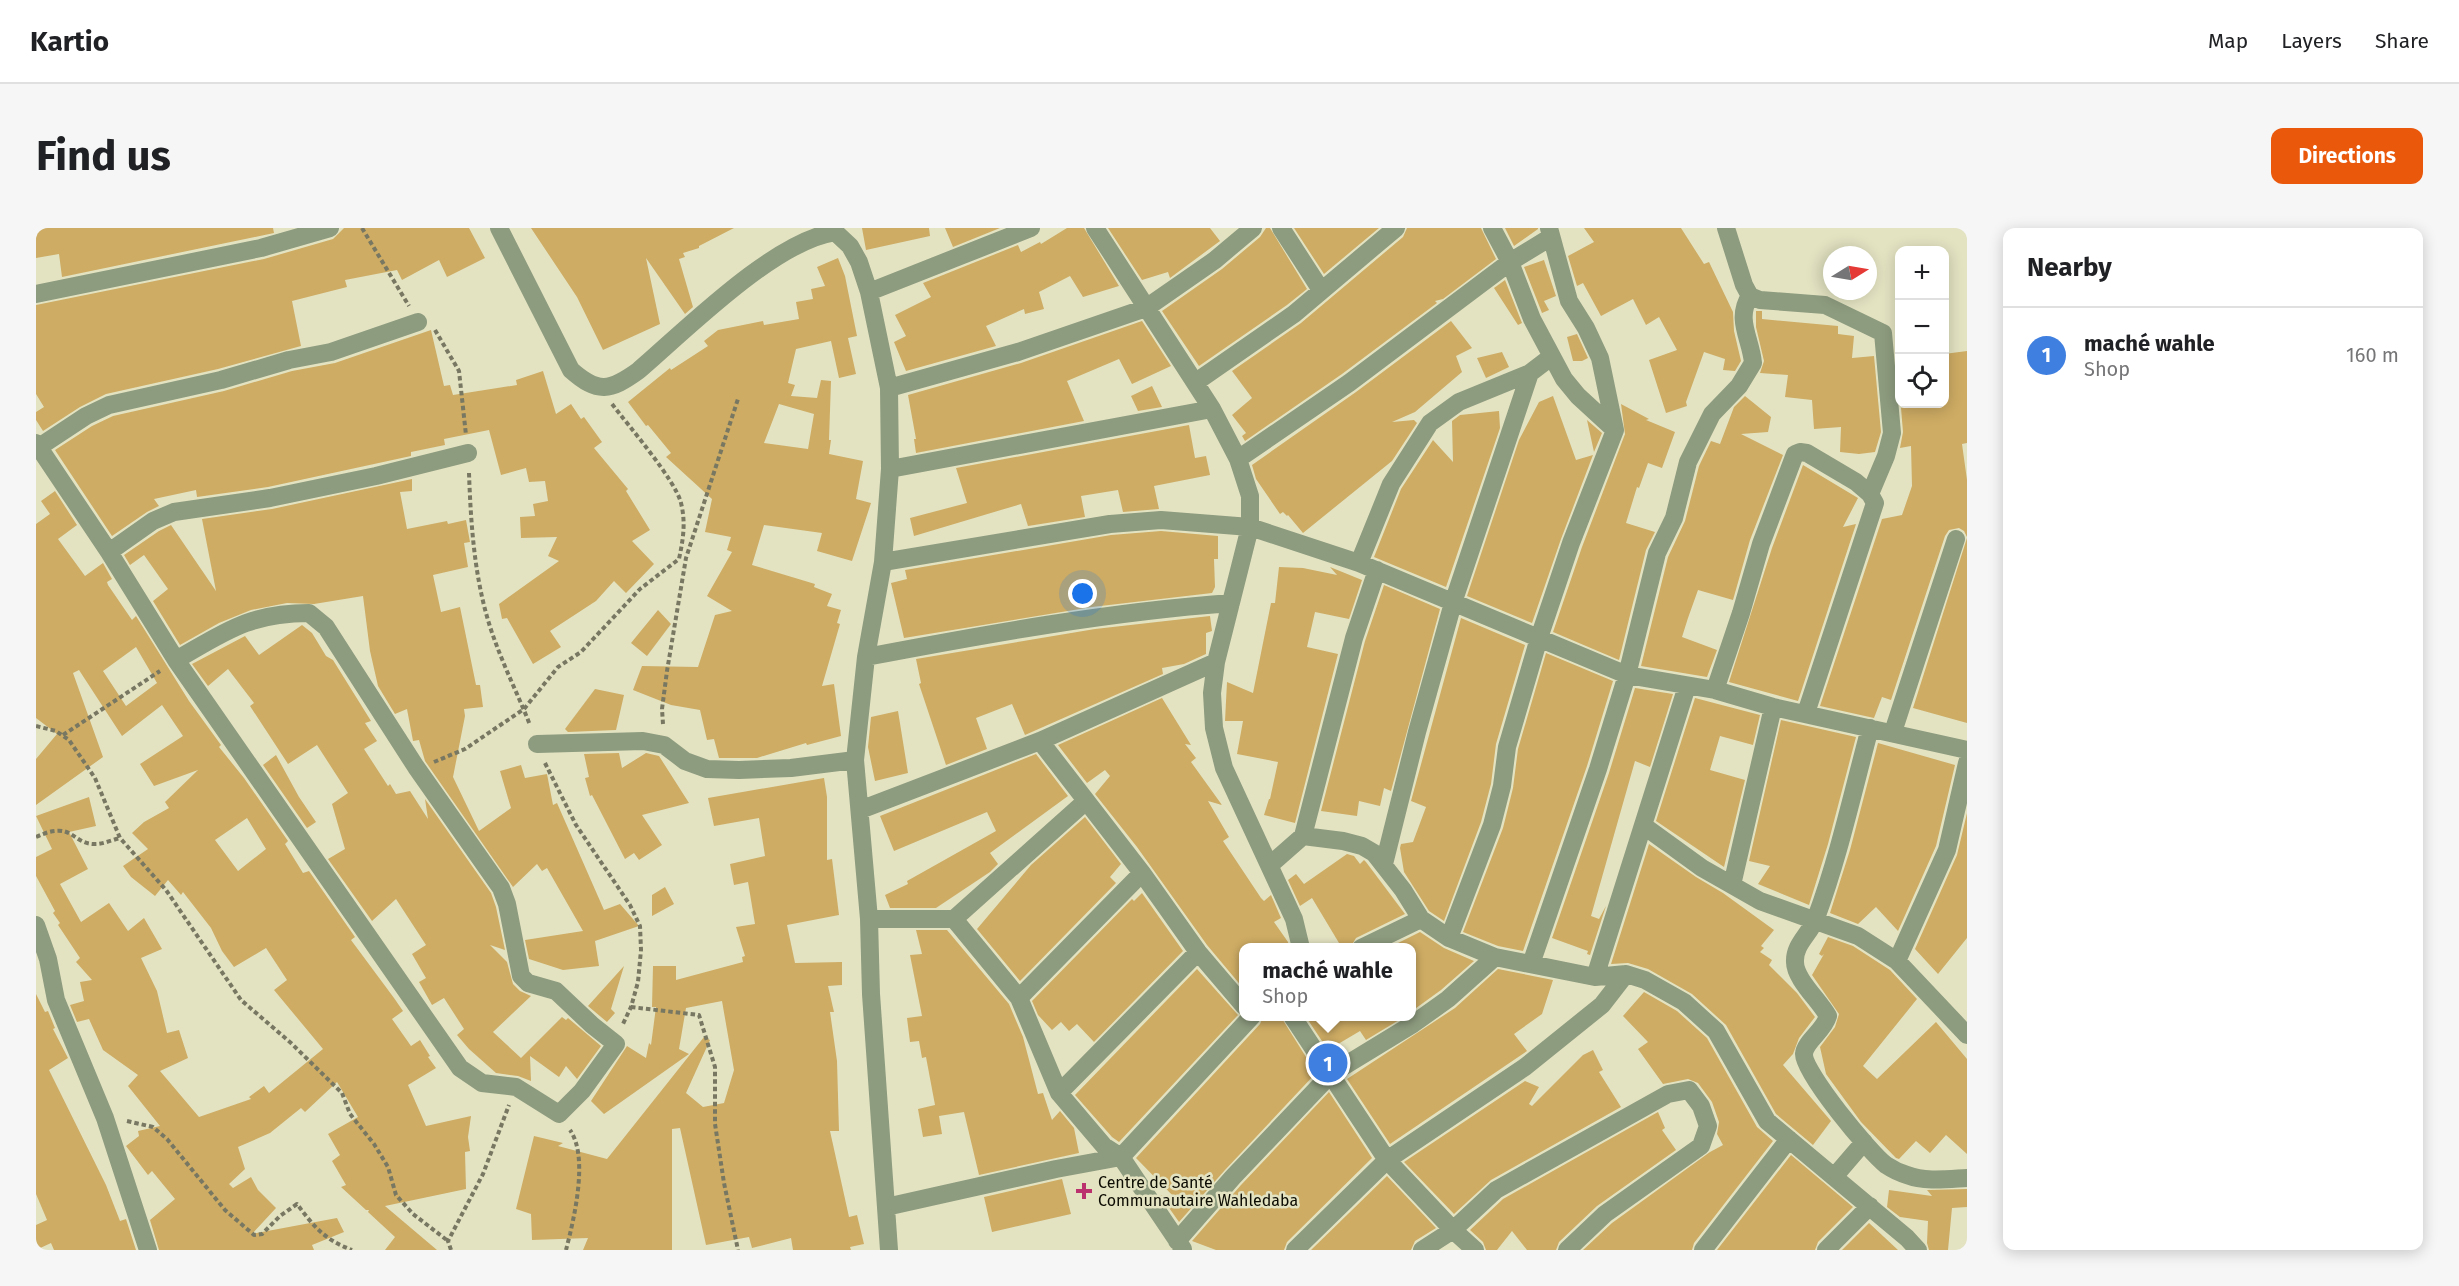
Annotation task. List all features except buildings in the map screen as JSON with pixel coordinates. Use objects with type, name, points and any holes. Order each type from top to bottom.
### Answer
[{"type":"street","points":[[36,294],[261,248],[330,228]]},
{"type":"street","points":[[498,228],[572,370],[585,382],[601,389],[621,383],[638,371],[757,269],[820,234],[835,232],[850,246],[859,262],[869,292],[889,388],[890,469],[883,562],[866,657],[855,760],[869,919],[871,994],[889,1250]]},
{"type":"street","points":[[869,292],[1031,228]]},
{"type":"street","points":[[1095,228],[1212,409],[1238,459],[1250,496],[1250,527],[1216,662],[1212,693],[1214,728],[1224,768],[1294,919],[1300,943]]},
{"type":"street","points":[[889,388],[1018,352],[1146,308],[1215,260],[1253,228]]},
{"type":"street","points":[[1281,228],[1321,290]]},
{"type":"street","points":[[1196,382],[1294,314],[1396,228]]},
{"type":"street","points":[[1492,228],[1510,262],[1532,319],[1564,379],[1578,396],[1615,430]]},
{"type":"street","points":[[1726,228],[1744,285],[1750,296],[1760,300],[1825,305],[1883,333],[1892,433],[1886,456],[1870,494]]},
{"type":"street","points":[[1238,459],[1348,383],[1550,233],[1569,301],[1586,328],[1600,358],[1615,430],[1571,543],[1539,638],[1507,747],[1502,786],[1492,825],[1449,938]]},
{"type":"street","points":[[1531,964],[1598,769],[1627,675],[1657,553],[1674,518],[1688,462],[1712,414],[1739,386],[1753,363],[1743,319],[1744,306],[1750,296]]},
{"type":"street","points":[[176,660],[238,624],[262,616],[309,612],[326,627],[416,767],[501,888],[507,904],[521,976],[528,982],[556,991],[616,1044],[582,1091],[559,1114],[516,1087],[482,1083],[460,1068],[176,660],[109,552],[37,445],[109,405],[221,380],[289,360],[331,352],[418,322]]},
{"type":"street","points":[[1359,563],[1391,484],[1430,423],[1459,402],[1530,373],[1551,357]]},
{"type":"street","points":[[1384,864],[1417,732],[1453,603],[1530,373]]},
{"type":"street","points":[[890,469],[1212,409]]},
{"type":"street","points":[[109,552],[153,521],[174,513],[280,495],[468,453]]},
{"type":"street","points":[[1714,690],[1734,634],[1761,544],[1795,454],[1807,453],[1856,482],[1870,494],[1875,503],[1806,713]]},
{"type":"street","points":[[883,562],[1110,524],[1161,520],[1250,527],[1377,570],[1627,675],[1714,690],[1773,707],[1967,750]]},
{"type":"street","points":[[1893,732],[1956,539]]},
{"type":"street","points":[[1270,865],[1303,836],[1354,638],[1377,570]]},
{"type":"street","points":[[866,657],[1109,615],[1231,603]]},
{"type":"street","points":[[860,810],[1040,741],[1216,662]]},
{"type":"street","points":[[1595,977],[1687,686]]},
{"type":"street","points":[[1732,885],[1773,707]]},
{"type":"street","points":[[1870,728],[1815,920],[1796,950],[1794,964],[1800,978],[1828,1016],[1826,1025],[1808,1044],[1804,1052],[1805,1060],[1823,1092],[1886,1166],[1909,1176],[1934,1180],[1967,1178]]},
{"type":"street","points":[[537,744],[642,741],[664,745],[685,761],[707,769],[791,768],[855,760]]},
{"type":"street","points":[[1040,741],[1142,873],[1198,952],[1239,1000]]},
{"type":"street","points":[[1897,961],[1947,850],[1967,763]]},
{"type":"street","points":[[869,919],[954,919],[1086,801]]},
{"type":"street","points":[[1644,826],[1702,868],[1760,901],[1858,936],[1897,961],[1967,1035]]},
{"type":"street","points":[[1303,836],[1343,841],[1362,846],[1374,853],[1403,890],[1421,919],[1449,938],[1494,957],[1595,977],[1626,974],[1646,980],[1684,1002],[1716,1031],[1767,1121],[1870,1206],[1918,1250]]},
{"type":"street","points":[[1019,998],[1142,873]]},
{"type":"street","points":[[954,919],[1019,998],[1059,1093],[1104,1146],[1121,1157],[1180,1246],[1233,1177],[1331,1074],[1413,1024],[1448,999],[1494,957]]},
{"type":"street","points":[[1371,943],[1421,919]]},
{"type":"street","points":[[36,925],[48,959],[56,1000],[105,1118],[148,1250]]},
{"type":"street","points":[[1059,1093],[1198,952]]},
{"type":"street","points":[[1295,1250],[1387,1160],[1525,1067],[1602,1005],[1626,974]]},
{"type":"street","points":[[886,1207],[1121,1157],[1248,1021]]},
{"type":"street","points":[[1295,1021],[1387,1160],[1475,1250]]},
{"type":"street","points":[[1422,1250],[1453,1230],[1496,1190],[1668,1094],[1689,1090],[1701,1106],[1708,1126],[1701,1146],[1605,1214],[1567,1250]]},
{"type":"street","points":[[1703,1250],[1789,1139]]},
{"type":"street","points":[[1834,1177],[1864,1142]]},
{"type":"street","points":[[1826,1250],[1870,1206]]},
{"type":"path","points":[[362,228],[418,322],[431,325],[447,347],[459,371],[468,453],[471,522],[484,606],[494,639],[524,709]]},
{"type":"path","points":[[601,389],[664,472],[681,501],[685,531],[679,559]]},
{"type":"path","points":[[664,745],[662,710],[686,558],[738,399]]},
{"type":"path","points":[[416,767],[465,748],[524,709],[558,667],[581,652],[640,589],[679,559],[686,558]]},
{"type":"path","points":[[63,735],[176,660]]},
{"type":"path","points":[[36,726],[63,735],[69,740],[96,778],[120,838],[166,890],[241,1000],[291,1043],[342,1094],[350,1114],[374,1144],[387,1167],[396,1195],[413,1214],[448,1241],[451,1250]]},
{"type":"path","points":[[537,744],[548,771],[576,825],[630,905],[640,926],[641,950],[638,982],[616,1044]]},
{"type":"path","points":[[36,837],[47,832],[67,831],[81,840],[97,845],[120,838]]},
{"type":"path","points":[[631,1007],[699,1015],[715,1067],[715,1124],[738,1250]]},
{"type":"path","points":[[448,1241],[483,1174],[516,1087]]},
{"type":"path","points":[[559,1114],[576,1139],[579,1169],[573,1220],[566,1250]]},
{"type":"path","points":[[105,1118],[153,1127],[167,1139],[225,1210],[254,1235],[262,1234],[280,1216],[297,1204],[314,1227],[334,1244],[352,1250]]},
{"type":"place","name":"maché wahle","points":[[1328,1063]]},
{"type":"place","name":"Centre de Santé Communautaire Wahledaba","points":[[1084,1191]]}]
